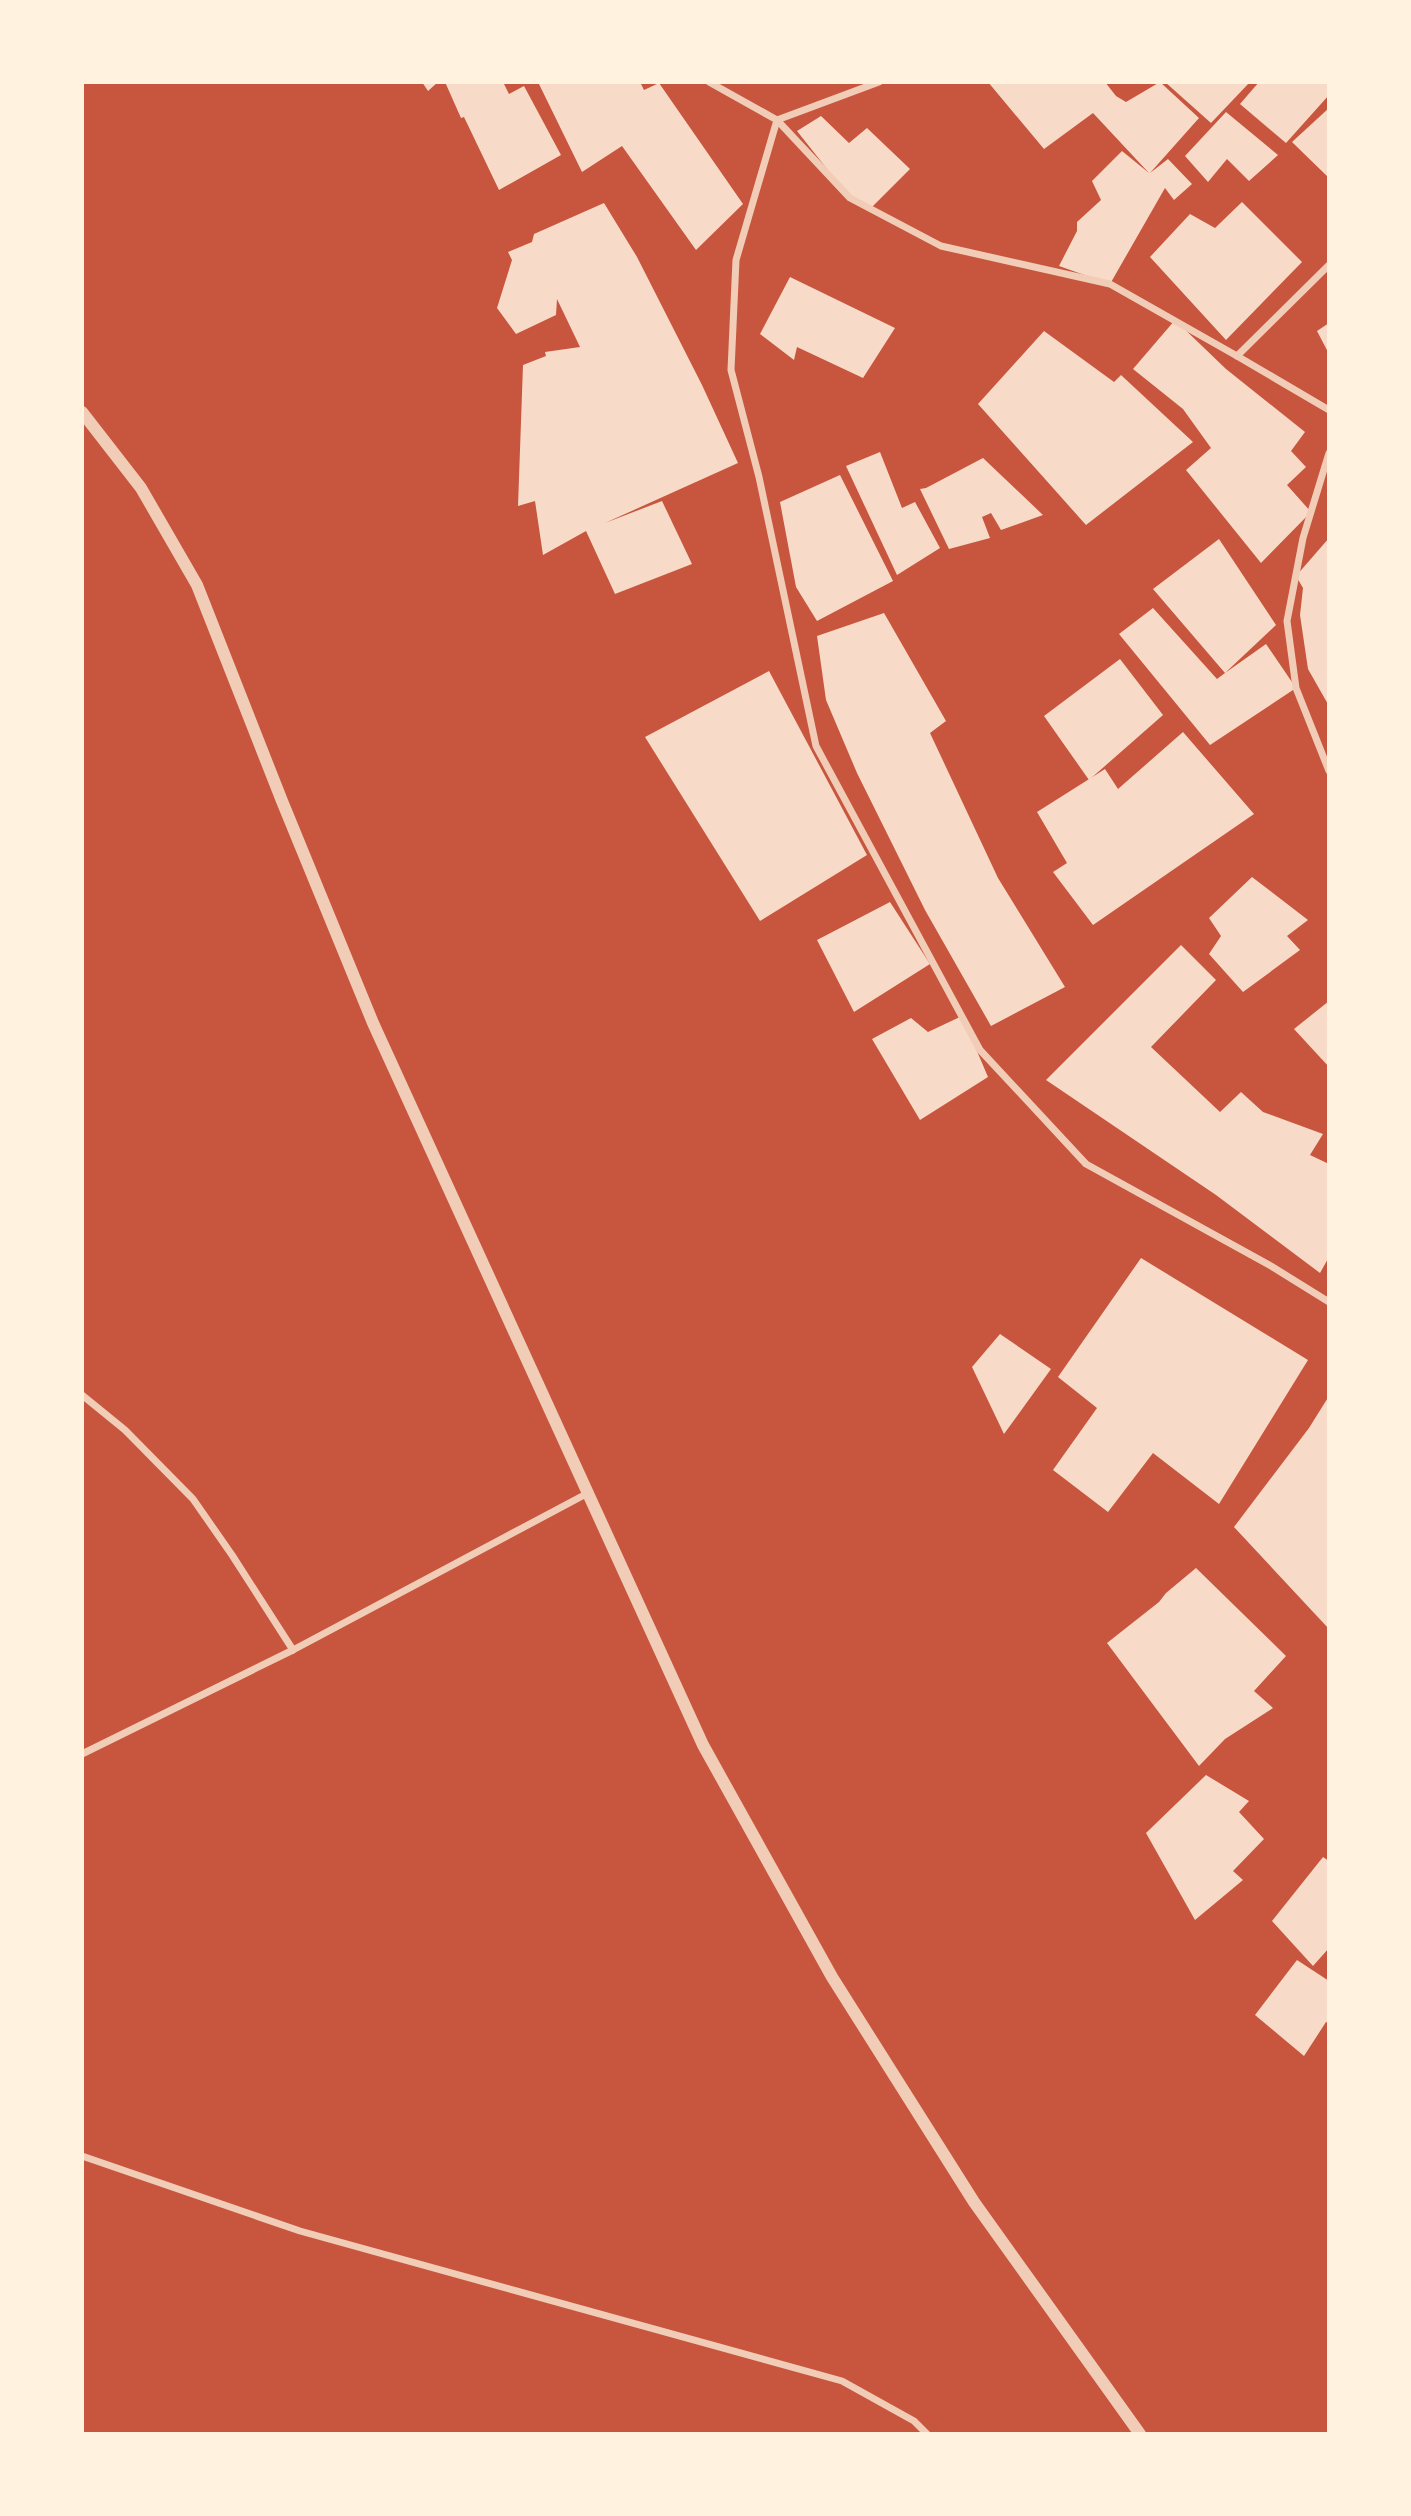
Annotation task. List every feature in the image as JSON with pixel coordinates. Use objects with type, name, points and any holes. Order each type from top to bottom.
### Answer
[{"type":"street","points":[[709,82],[777,120],[850,198],[941,246],[1110,284],[1329,410]]},
{"type":"street","points":[[777,120],[879,82]]},
{"type":"street","points":[[777,120],[736,260],[731,370],[759,477],[816,746],[981,1050],[998,1069],[1086,1164],[1271,1266],[1329,1302]]},
{"type":"street","points":[[1237,356],[1329,265]]},
{"type":"street","points":[[82,412],[141,488],[197,585],[373,1023],[703,1745],[832,1977],[974,2202],[1140,2434]]},
{"type":"street","points":[[1329,453],[1303,538],[1287,621],[1296,688],[1329,771]]},
{"type":"street","points":[[82,1395],[125,1430],[193,1500],[293,1650]]},
{"type":"street","points":[[82,1754],[293,1650],[589,1492]]},
{"type":"street","points":[[82,2157],[300,2231],[842,2381],[914,2421],[927,2434]]},
{"type":"building","points":[[422,82],[438,82],[428,91]]},
{"type":"building","points":[[445,82],[503,82],[509,94],[524,86],[561,155],[499,190]]},
{"type":"building","points":[[538,82],[640,82],[644,90],[659,83],[743,204],[696,250],[622,146],[582,172]]},
{"type":"building","points":[[988,82],[1105,82],[1116,96],[1126,102],[1160,82],[1199,118],[1150,173],[1168,159],[1192,184],[1174,200],[1165,188],[1110,284],[1059,266],[1077,231],[1077,222],[1101,200],[1092,181],[1122,151],[1149,173],[1093,113],[1044,149]]},
{"type":"building","points":[[1165,82],[1250,82],[1211,123]]},
{"type":"building","points":[[1259,82],[1329,82],[1329,95],[1286,143],[1240,104]]},
{"type":"building","points":[[1329,108],[1329,178],[1292,142]]},
{"type":"building","points":[[1226,112],[1278,155],[1249,181],[1227,159],[1208,182],[1185,156]]},
{"type":"building","points":[[821,116],[849,143],[867,128],[910,169],[870,209],[850,198],[797,131]]},
{"type":"building","points":[[1242,202],[1302,262],[1226,340],[1150,257],[1190,214],[1215,228]]},
{"type":"building","points":[[604,203],[637,257],[738,463],[605,523],[662,501],[692,564],[615,594],[586,531],[543,555],[535,501],[518,506],[523,365],[546,356],[545,352],[580,347],[557,299],[556,315],[516,334],[497,308],[512,260],[508,252],[532,242],[534,234]]},
{"type":"building","points":[[790,277],[895,328],[863,378],[797,347],[794,360],[760,334]]},
{"type":"building","points":[[1175,320],[1226,369],[1305,432],[1291,451],[1306,467],[1287,485],[1311,512],[1261,563],[1186,470],[1211,448],[1183,409],[1133,369]]},
{"type":"building","points":[[1329,323],[1329,354],[1317,331]]},
{"type":"building","points":[[1044,331],[1114,382],[1121,375],[1193,442],[1086,525],[978,404]]},
{"type":"building","points":[[880,452],[902,508],[915,502],[940,548],[897,575],[846,466]]},
{"type":"building","points":[[983,458],[1043,515],[1001,530],[991,513],[982,517],[990,538],[949,549],[920,489]]},
{"type":"building","points":[[840,475],[893,581],[817,621],[796,587],[780,502]]},
{"type":"building","points":[[1329,538],[1329,706],[1308,669],[1300,615],[1303,588],[1296,576]]},
{"type":"building","points":[[1219,539],[1276,625],[1225,673],[1153,589]]},
{"type":"building","points":[[1153,608],[1217,679],[1266,644],[1296,688],[1210,745],[1119,634]]},
{"type":"building","points":[[884,613],[946,721],[930,733],[998,878],[1065,987],[991,1026],[925,910],[857,773],[826,700],[817,636]]},
{"type":"building","points":[[1120,659],[1163,715],[1089,780],[1044,716]]},
{"type":"building","points":[[769,671],[867,855],[760,921],[645,737]]},
{"type":"building","points":[[1183,732],[1254,814],[1093,925],[1053,872],[1067,863],[1037,812],[1105,769],[1118,789]]},
{"type":"building","points":[[1252,877],[1308,920],[1287,936],[1300,950],[1243,992],[1209,954],[1221,936],[1209,918]]},
{"type":"building","points":[[890,902],[930,964],[854,1012],[817,940]]},
{"type":"building","points":[[1181,945],[1216,980],[1151,1047],[1220,1112],[1241,1092],[1263,1112],[1323,1134],[1310,1155],[1329,1164],[1329,1257],[1320,1273],[1216,1195],[1046,1080]]},
{"type":"building","points":[[1329,1001],[1329,1067],[1294,1029]]},
{"type":"building","points":[[962,1016],[988,1077],[920,1120],[872,1039],[911,1018],[928,1032]]},
{"type":"building","points":[[1141,1258],[1308,1360],[1219,1504],[1153,1453],[1108,1512],[1053,1470],[1097,1408],[1058,1377]]},
{"type":"building","points":[[1000,1334],[1051,1369],[1004,1434],[972,1367]]},
{"type":"building","points":[[1329,1396],[1329,1629],[1234,1527],[1309,1428]]},
{"type":"building","points":[[1196,1568],[1286,1656],[1254,1691],[1273,1708],[1225,1739],[1199,1766],[1107,1643],[1159,1602]]},
{"type":"building","points":[[1206,1775],[1249,1801],[1239,1812],[1264,1839],[1233,1871],[1243,1880],[1195,1920],[1146,1833]]},
{"type":"building","points":[[1323,1857],[1329,1861],[1329,1948],[1313,1966],[1272,1921]]},
{"type":"building","points":[[1297,1960],[1329,1981],[1329,2023],[1326,2022],[1304,2056],[1255,2015]]}]
